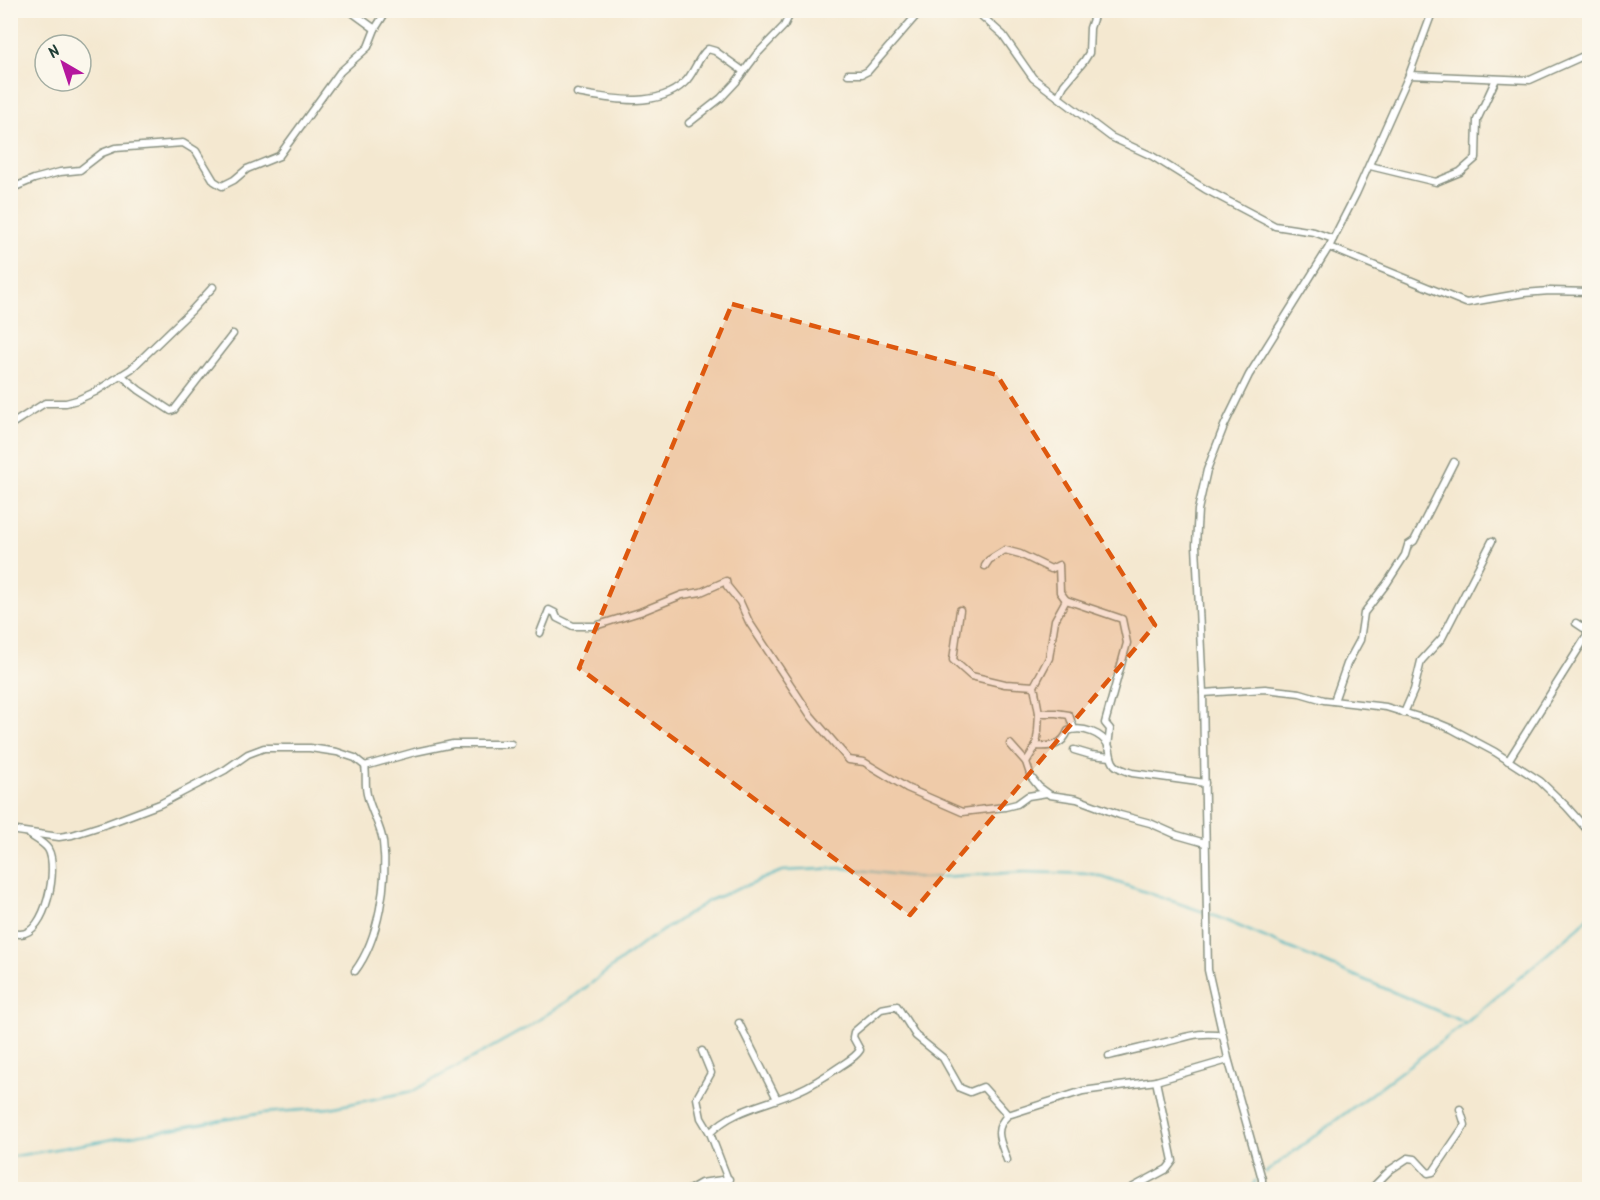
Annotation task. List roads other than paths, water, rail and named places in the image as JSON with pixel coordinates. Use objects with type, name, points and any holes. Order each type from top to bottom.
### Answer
[{"type":"street","points":[[349,10],[375,29]]},
{"type":"street","points":[[10,189],[34,179],[60,172],[80,170],[102,153],[116,148],[183,143],[195,151],[214,181],[222,186],[247,169],[279,156],[339,72],[368,47],[375,29],[387,10]]},
{"type":"street","points":[[689,123],[721,98],[736,82],[757,54],[784,26],[792,10]]},
{"type":"street","points":[[848,74],[862,74],[868,71],[921,10]]},
{"type":"street","points":[[975,10],[1003,35],[1033,78],[1111,137],[1152,156],[1205,189],[1275,226],[1314,232],[1333,239]]},
{"type":"street","points":[[1058,97],[1064,85],[1089,53],[1090,28],[1096,10]]},
{"type":"street","points":[[1262,1190],[1262,1179],[1228,1060],[1208,970],[1203,693],[1196,545],[1198,510],[1207,470],[1224,426],[1249,375],[1329,247],[1370,166],[1409,75],[1433,10]]},
{"type":"street","points":[[577,93],[634,100],[668,94],[685,82],[701,55],[708,49],[715,51],[743,71]]},
{"type":"street","points":[[1409,75],[1530,80],[1590,53]]},
{"type":"street","points":[[1370,166],[1436,182],[1460,172],[1476,158],[1477,120],[1496,79]]},
{"type":"street","points":[[1329,247],[1466,303],[1533,292],[1590,292]]},
{"type":"street","points":[[10,425],[45,403],[66,403],[95,392],[130,369],[213,287]]},
{"type":"street","points":[[121,375],[168,410],[174,410],[233,334]]},
{"type":"street","points":[[1334,701],[1347,664],[1360,640],[1364,613],[1405,555],[1408,545],[1414,540],[1455,462]]},
{"type":"street","points":[[1404,713],[1414,690],[1421,662],[1442,638],[1492,541]]},
{"type":"street","points":[[985,566],[989,560],[1005,550],[1020,554],[1051,569],[1059,565],[1060,592],[1066,600],[1122,619],[1127,643],[1105,723],[1110,729],[1108,747]]},
{"type":"street","points":[[540,633],[549,610],[555,613],[557,618],[573,626],[595,626],[640,612],[682,595],[701,592],[726,581],[727,586],[740,602],[749,622],[811,716],[849,760],[864,762],[907,788],[962,812],[1005,807],[1017,804],[1028,796],[1047,793],[1077,799],[1206,843]]},
{"type":"street","points":[[1026,762],[1036,746],[1039,713],[1034,686],[1049,658],[1055,620],[1066,600]]},
{"type":"street","points":[[960,610],[953,660],[971,676],[1005,684],[1034,686]]},
{"type":"street","points":[[1508,761],[1588,634],[1588,631],[1576,622]]},
{"type":"street","points":[[1203,693],[1265,690],[1300,693],[1334,701],[1386,707],[1435,722],[1452,729],[1540,781],[1590,833]]},
{"type":"street","points":[[1039,713],[1069,715],[1074,729]]},
{"type":"street","points":[[1036,746],[1056,745],[1065,740],[1068,731],[1086,729],[1104,740],[1114,764],[1132,773],[1205,783]]},
{"type":"street","points":[[365,766],[453,744],[511,744]]},
{"type":"street","points":[[1010,744],[1026,762],[1031,777],[1047,793]]},
{"type":"street","points":[[10,830],[59,837],[107,824],[160,804],[264,747],[310,748],[337,752],[355,758],[365,766]]},
{"type":"street","points":[[1074,750],[1111,757]]},
{"type":"street","points":[[355,971],[370,945],[383,891],[383,840],[368,799],[365,786],[365,766]]},
{"type":"street","points":[[10,932],[26,933],[33,926],[44,912],[51,887],[49,850],[27,833]]},
{"type":"street","points":[[710,1133],[720,1122],[741,1111],[798,1091],[856,1055],[860,1050],[854,1032],[881,1009],[897,1006],[916,1036],[943,1058],[960,1088],[970,1092],[983,1088],[1008,1115]]},
{"type":"street","points":[[739,1023],[777,1099]]},
{"type":"street","points":[[1109,1056],[1169,1042],[1191,1034],[1222,1035]]},
{"type":"street","points":[[702,1051],[711,1073],[697,1098],[701,1118],[710,1133],[732,1190]]},
{"type":"street","points":[[1007,1161],[998,1132],[1001,1121],[1008,1115],[1083,1091],[1156,1081],[1228,1060]]},
{"type":"street","points":[[1128,1190],[1167,1169],[1173,1161],[1156,1081]]},
{"type":"street","points":[[1370,1190],[1390,1170],[1408,1158],[1415,1159],[1428,1173],[1433,1172],[1466,1125],[1460,1109]]},
{"type":"street","points":[[689,1190],[701,1183],[729,1179]]},
{"type":"waterway","points":[[10,1157],[263,1113],[330,1108],[413,1091],[528,1027],[576,995],[645,942],[708,901],[782,871],[843,868],[923,878],[1022,872],[1093,874],[1204,912]]},
{"type":"waterway","points":[[1210,914],[1466,1023]]},
{"type":"waterway","points":[[1265,1173],[1466,1023],[1590,915]]},
{"type":"waterway","points":[[1251,1190],[1255,1181]]}]
